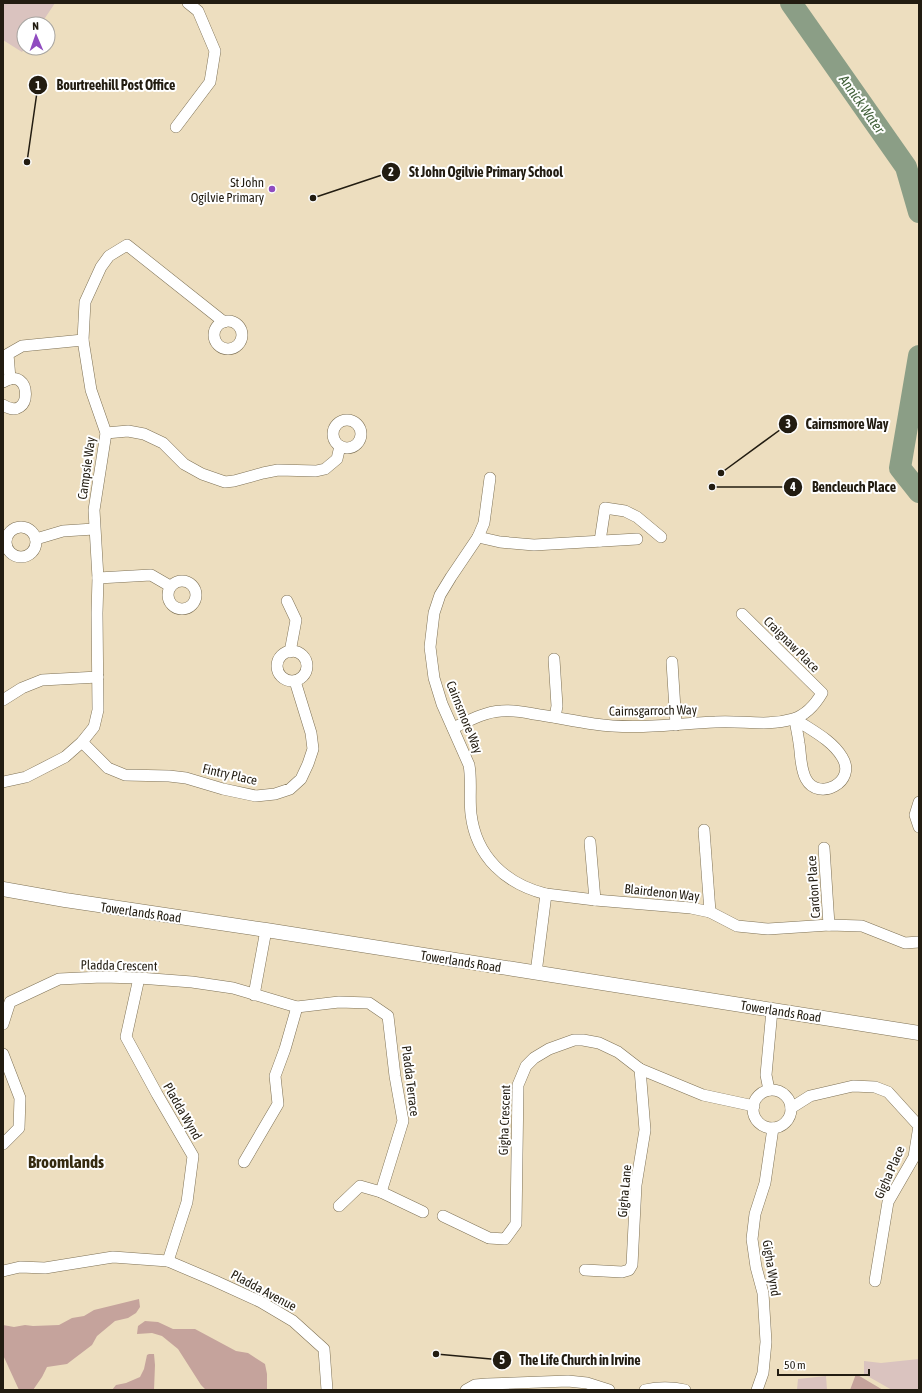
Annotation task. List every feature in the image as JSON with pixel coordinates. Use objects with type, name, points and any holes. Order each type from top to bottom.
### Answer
[{"type":"street","points":[[176,127],[210,82],[215,51],[198,11],[188,3]]},
{"type":"street","name":"Campsie Way","points":[[3,782],[26,777],[66,757],[82,742],[94,727],[98,710],[98,578],[94,510],[106,433],[91,390],[83,340],[85,302],[97,274],[109,256],[127,245],[224,322]]},
{"type":"street","points":[[3,405],[10,408],[16,408],[26,399],[27,394],[25,387],[17,380],[7,381],[6,353],[22,346],[83,340]]},
{"type":"street","points":[[106,433],[128,431],[144,434],[163,442],[184,464],[202,474],[225,482],[234,482],[278,470],[316,471],[325,469],[337,459],[340,446]]},
{"type":"street","name":"Cairnsmore Way","points":[[490,478],[484,523],[478,538],[440,595],[434,613],[430,647],[434,678],[442,704],[469,765],[471,774],[472,825],[481,847],[491,862],[503,875],[524,887],[546,894]]},
{"type":"street","points":[[600,541],[605,508],[625,511],[637,517],[661,537]]},
{"type":"street","points":[[36,539],[63,531],[94,529]]},
{"type":"street","points":[[478,538],[500,542],[534,545],[637,539]]},
{"type":"street","points":[[98,578],[151,575],[170,586]]},
{"type":"street","points":[[287,601],[296,620],[290,652]]},
{"type":"street","name":"Craignaw Place","points":[[742,614],[822,693]]},
{"type":"street","points":[[290,652],[295,652],[303,656],[307,664],[305,674],[302,678],[296,680],[286,679],[279,673],[278,668],[280,658],[290,652]]},
{"type":"street","points":[[554,659],[557,706],[555,717]]},
{"type":"street","points":[[672,662],[676,725]]},
{"type":"street","points":[[3,700],[22,688],[42,680],[98,676]]},
{"type":"street","name":"Fintry Place","points":[[82,742],[108,768],[125,775],[186,778],[223,789],[256,796],[275,794],[290,789],[301,779],[313,749],[312,733],[296,680]]},
{"type":"street","name":"Cairnsgarroch Way","points":[[453,728],[475,718],[501,711],[523,712],[595,724],[627,727],[717,722],[756,724],[780,722],[795,718],[806,712],[816,704],[822,693]]},
{"type":"street","points":[[795,718],[827,740],[842,756],[846,770],[841,781],[836,786],[829,789],[815,788],[806,780],[802,770],[795,718]]},
{"type":"street","points":[[919,802],[915,815],[919,827]]},
{"type":"street","points":[[704,830],[710,912]]},
{"type":"street","points":[[590,842],[595,900]]},
{"type":"street","name":"Cardon Place","points":[[824,848],[829,925]]},
{"type":"street","name":"Towerlands Road","points":[[3,889],[64,900],[266,930],[919,1033]]},
{"type":"street","points":[[536,973],[546,894]]},
{"type":"street","name":"Blairdenon Way","points":[[546,894],[595,900],[691,908],[710,912],[737,926],[768,929],[829,925],[862,926],[905,943],[919,942]]},
{"type":"street","points":[[254,995],[266,930]]},
{"type":"street","name":"Pladda Crescent","points":[[3,1024],[10,1002],[59,979],[102,977],[192,982],[233,988],[297,1007]]},
{"type":"street","name":"Pladda Wynd","points":[[139,978],[126,1038],[193,1156],[187,1202],[168,1262]]},
{"type":"street","name":"Pladda Terrace","points":[[297,1007],[339,1002],[370,1003],[388,1016],[395,1076],[403,1121],[381,1192]]},
{"type":"street","points":[[244,1162],[278,1104],[275,1076],[285,1049],[297,1007]]},
{"type":"street","points":[[770,1090],[766,1075],[772,1010]]},
{"type":"street","name":"Gigha Crescent","points":[[443,1216],[490,1238],[506,1239],[516,1224],[518,1085],[526,1066],[534,1058],[549,1049],[574,1040],[600,1043],[618,1052],[640,1069],[703,1095],[754,1106]]},
{"type":"street","points":[[3,1054],[20,1098],[19,1128],[3,1144]]},
{"type":"street","name":"Gigha Lane","points":[[585,1270],[622,1272],[629,1270],[632,1265],[636,1185],[645,1130],[640,1069]]},
{"type":"street","name":"Gigha Place","points":[[792,1108],[810,1096],[853,1086],[875,1087],[888,1092],[919,1126],[914,1157],[888,1202],[875,1281]]},
{"type":"street","points":[[776,1090],[784,1094],[792,1108],[791,1114],[786,1122],[781,1126],[773,1128],[766,1127],[758,1122],[754,1116],[754,1106],[758,1096],[763,1092],[776,1090]]},
{"type":"street","name":"Gigha Wynd","points":[[757,1390],[763,1373],[766,1342],[763,1293],[756,1268],[752,1239],[755,1214],[765,1183],[773,1128]]},
{"type":"street","points":[[338,1206],[360,1186],[381,1192],[423,1212]]},
{"type":"street","name":"Pladda Avenue","points":[[3,1271],[20,1267],[45,1268],[113,1257],[168,1262],[261,1302],[293,1321],[324,1349],[326,1390]]},
{"type":"street","points":[[466,1390],[475,1385],[515,1386],[573,1381],[587,1383],[609,1390]]},
{"type":"street","points":[[645,1390],[672,1387],[685,1390]]},
{"type":"shaded area","points":[[3,3],[55,3],[46,16],[16,16],[16,48],[3,40]]},
{"type":"shaded area","points":[[139,1299],[140,1307],[136,1313],[128,1318],[115,1321],[97,1336],[92,1345],[67,1364],[47,1367],[33,1390],[19,1390],[3,1355],[3,1325],[14,1327],[25,1325],[59,1325],[72,1318],[84,1316],[94,1310]]},
{"type":"shaded area","points":[[145,1321],[158,1322],[173,1329],[195,1329],[236,1351],[248,1353],[265,1364],[267,1374],[267,1390],[206,1390],[201,1385],[178,1349],[162,1336],[152,1333],[137,1334],[138,1326]]},
{"type":"shaded area","points":[[154,1354],[154,1390],[112,1390],[116,1385],[126,1383],[140,1377],[144,1369],[147,1355]]},
{"type":"shaded area","points":[[919,1359],[919,1390],[892,1390],[864,1374],[864,1361],[881,1363]]},
{"type":"shaded area","points":[[856,1374],[883,1390],[850,1390]]},
{"type":"shaded area","points":[[826,1376],[827,1390],[797,1390],[798,1379]]},
{"type":"waterway","name":"Annick Water","points":[[791,3],[906,167],[919,212]]},
{"type":"waterway","name":"Annick Water","points":[[919,356],[900,468],[919,492]]},
{"type":"place","name":"Bourtreehill Post Office","points":[[27,162]]},
{"type":"place","name":"St John Ogilvie Primary","points":[[272,189]]},
{"type":"place","name":"St John Ogilvie Primary School","points":[[313,198]]},
{"type":"place","name":"Cairnsmore Way","points":[[721,473]]},
{"type":"place","name":"Bencleuch Place","points":[[712,487]]},
{"type":"place","name":"The Life Church in Irvine","points":[[436,1354]]},
{"type":"district","name":"Broomlands","points":[[66,1162]]}]
